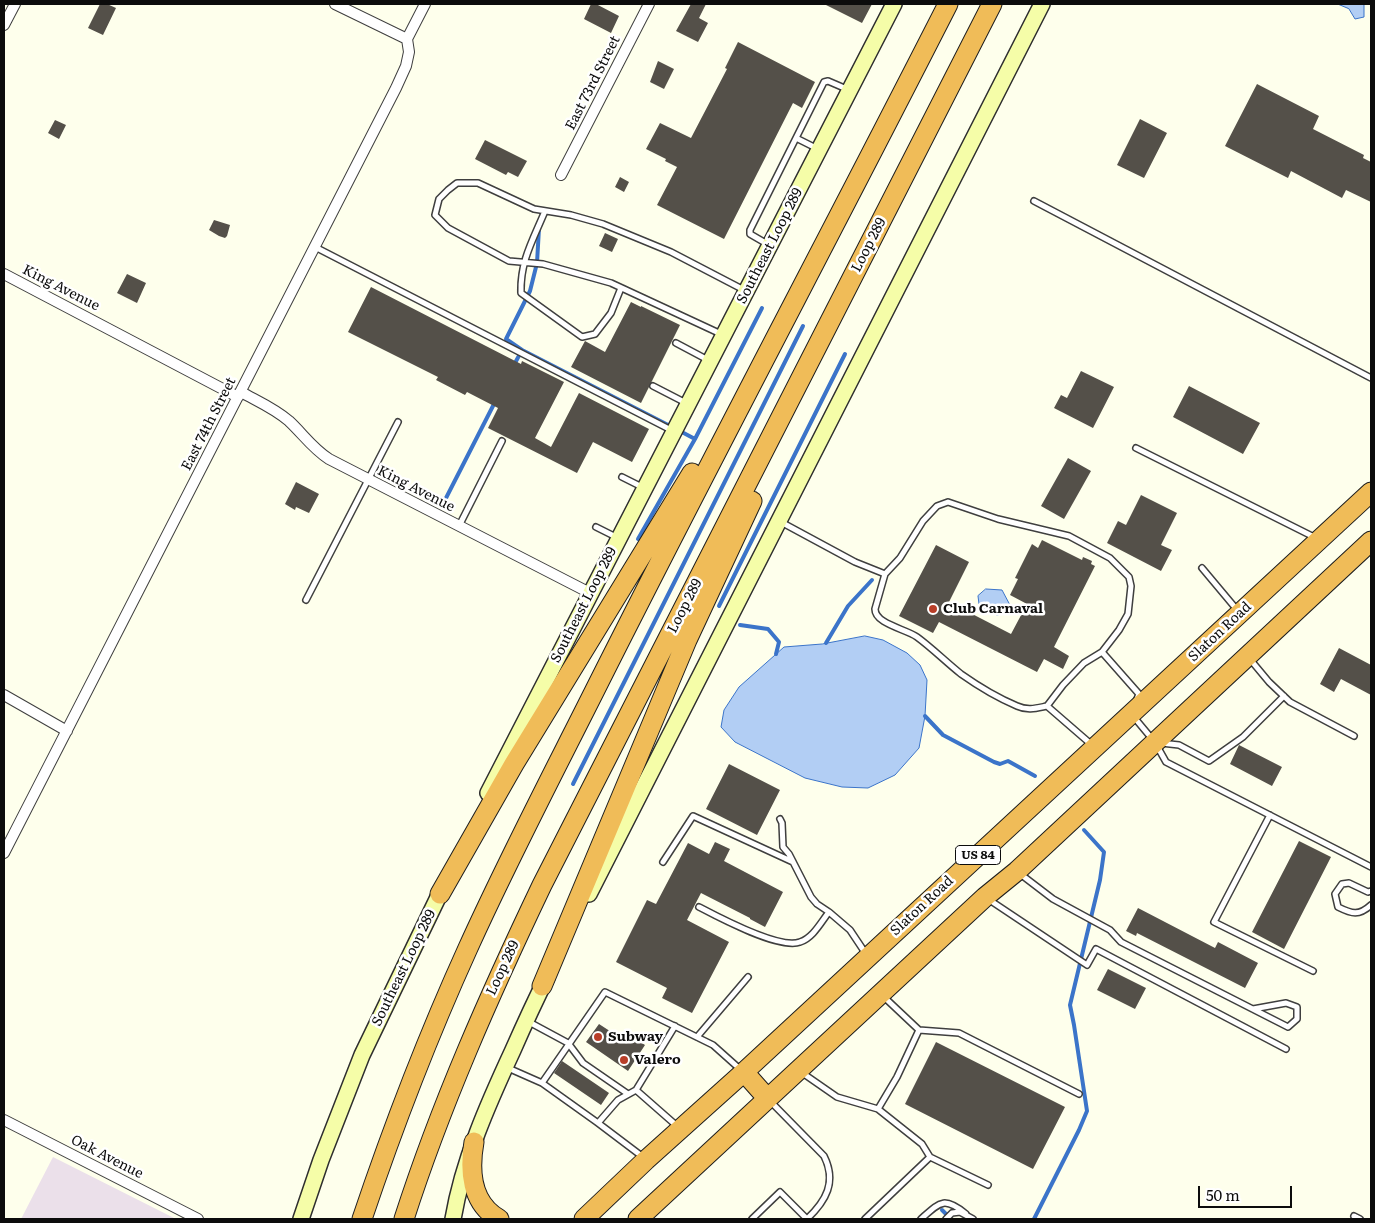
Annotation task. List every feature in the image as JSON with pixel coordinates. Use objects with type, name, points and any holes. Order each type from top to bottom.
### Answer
[{"type":"highway","points":[[362,1219],[404,1100],[437,1019],[474,935],[534,810],[714,456],[948,4]]},
{"type":"highway","name":"Loop 289","points":[[404,1219],[446,1100],[468,1046],[542,885],[992,4]]},
{"type":"highway","points":[[440,894],[514,764],[673,505],[728,411],[797,275],[835,225]]},
{"type":"highway","points":[[542,986],[687,640],[816,371],[870,243]]},
{"type":"highway","name":"Slaton Road","points":[[588,1216],[646,1160],[744,1072],[1371,492]]},
{"type":"highway","name":"US 84","points":[[638,1219],[985,898],[1017,871],[1371,541]]},
{"type":"highway","points":[[744,1072],[768,1099]]},
{"type":"highway","points":[[474,1142],[471,1159],[474,1186],[485,1207],[498,1219]]},
{"type":"highway","points":[[572,1219],[588,1216]]},
{"type":"main road","name":"Southeast Loop 289","points":[[301,1219],[321,1160],[362,1055],[504,760],[894,4]]},
{"type":"main road","points":[[453,1219],[458,1192],[474,1142],[505,1067],[542,986],[1042,4]]},
{"type":"street","points":[[4,25],[15,4]]},
{"type":"street","points":[[335,4],[408,39]]},
{"type":"street","name":"East 74th Street","points":[[4,854],[406,66],[409,52],[408,39],[425,4]]},
{"type":"street","name":"East 73rd Street","points":[[561,175],[649,4]]},
{"type":"street","name":"King Avenue","points":[[4,274],[280,413],[314,449],[329,460],[590,593]]},
{"type":"street","points":[[4,695],[67,731]]},
{"type":"street","name":"Oak Avenue","points":[[4,1120],[198,1219]]},
{"type":"lane","points":[[770,245],[752,236],[750,230],[796,138],[826,80],[849,91]]},
{"type":"lane","points":[[796,138],[819,150]]},
{"type":"lane","points":[[724,335],[611,283],[543,264],[509,261],[448,228],[435,215],[439,199],[457,183],[478,182],[534,209],[571,215],[603,224],[671,252],[747,291]]},
{"type":"lane","points":[[1034,201],[1371,378]]},
{"type":"lane","points":[[545,211],[523,262],[520,278],[521,293],[582,337],[595,334],[611,312],[621,288]]},
{"type":"lane","points":[[315,247],[674,431]]},
{"type":"lane","points":[[676,343],[710,362]]},
{"type":"lane","points":[[653,386],[688,404]]},
{"type":"lane","points":[[306,600],[398,422]]},
{"type":"lane","points":[[459,526],[502,441]]},
{"type":"lane","points":[[1136,448],[1319,539]]},
{"type":"lane","points":[[622,477],[644,488]]},
{"type":"lane","points":[[948,502],[998,519],[1069,536],[1110,558],[1129,577],[1131,586],[1128,614],[1119,630],[1102,652],[1084,663],[1063,685],[1047,706],[1027,710],[994,694],[963,675],[916,636],[879,619],[875,614],[875,609],[885,574],[900,558],[923,520],[937,506],[948,502]]},
{"type":"lane","points":[[779,521],[854,562],[885,574]]},
{"type":"lane","points":[[596,527],[618,538]]},
{"type":"lane","points":[[1202,568],[1240,613]]},
{"type":"lane","points":[[1102,652],[1139,694],[1131,714],[1154,742],[1166,762],[1371,866]]},
{"type":"lane","points":[[1247,656],[1268,682],[1290,702],[1354,736]]},
{"type":"lane","points":[[1154,742],[1179,746],[1209,761],[1243,737],[1284,696]]},
{"type":"lane","points":[[1047,706],[1095,747]]},
{"type":"lane","points":[[1270,815],[1214,922],[1313,971]]},
{"type":"lane","points":[[663,862],[693,816],[793,862]]},
{"type":"lane","points":[[780,818],[783,847],[811,897],[853,933],[862,950],[868,956]]},
{"type":"lane","points":[[1017,871],[1053,899],[1110,930],[1122,942],[1288,1028],[1297,1019],[1297,1007],[1286,1003],[1253,1009]]},
{"type":"lane","points":[[1371,891],[1368,892],[1349,883],[1342,884],[1335,894],[1338,908],[1352,914],[1364,911],[1371,905]]},
{"type":"lane","points":[[985,898],[1087,965],[1096,949],[1286,1049]]},
{"type":"lane","points":[[699,906],[751,932],[786,942],[799,943],[812,933],[829,912]]},
{"type":"lane","points":[[697,1037],[748,977]]},
{"type":"lane","points":[[542,1083],[604,992],[713,1045],[744,1072]]},
{"type":"lane","points":[[881,994],[919,1030],[959,1033],[1078,1094]]},
{"type":"lane","points":[[526,1021],[568,1043],[583,1063],[628,1094]]},
{"type":"lane","points":[[598,1123],[618,1100],[636,1090],[675,1026]]},
{"type":"lane","points":[[878,1109],[897,1077],[919,1030]]},
{"type":"lane","points":[[505,1067],[542,1083],[646,1160]]},
{"type":"lane","points":[[798,1071],[837,1097],[878,1109],[922,1144],[930,1157],[988,1185]]},
{"type":"lane","points":[[636,1090],[681,1130]]},
{"type":"lane","points":[[752,1219],[780,1192],[807,1219],[817,1209],[827,1194],[829,1184],[829,1165],[824,1156],[768,1099]]},
{"type":"lane","points":[[865,1219],[930,1157]]},
{"type":"lane","points":[[921,1219],[939,1203],[947,1202],[956,1205],[973,1219]]},
{"type":"lane","points":[[946,1219],[952,1213],[960,1212],[966,1214]]},
{"type":"shaded area","points":[[53,1157],[176,1219],[21,1219]]},
{"type":"water","points":[[1338,4],[1364,4],[1364,17],[1355,19],[1349,9]]},
{"type":"water","points":[[986,589],[1002,590],[1011,607],[1006,613],[997,615],[987,611],[979,604],[978,596]]},
{"type":"water","points":[[865,636],[883,640],[907,653],[920,665],[927,680],[925,716],[919,748],[895,775],[868,788],[842,787],[805,778],[735,742],[721,727],[724,710],[739,687],[784,647],[822,644]]},
{"type":"building","points":[[100,4],[107,4],[116,8],[103,35],[88,28]]},
{"type":"building","points":[[591,4],[596,4],[619,16],[611,33],[584,19]]},
{"type":"building","points":[[691,4],[706,4],[699,18],[708,23],[698,42],[676,31]]},
{"type":"building","points":[[824,4],[872,4],[862,23]]},
{"type":"building","points":[[738,42],[815,82],[802,108],[793,103],[724,239],[657,205],[677,167],[646,149],[660,123],[691,138],[727,69],[725,68]]},
{"type":"building","points":[[658,61],[674,69],[664,89],[650,82]]},
{"type":"building","points":[[1257,84],[1319,116],[1313,129],[1364,155],[1363,158],[1371,162],[1371,202],[1346,190],[1342,198],[1291,171],[1288,178],[1225,146]]},
{"type":"building","points":[[1140,119],[1167,133],[1144,178],[1117,165]]},
{"type":"building","points":[[55,120],[66,125],[59,139],[48,133]]},
{"type":"building","points":[[485,140],[527,161],[518,177],[508,172],[506,175],[475,159]]},
{"type":"building","points":[[620,177],[629,182],[624,192],[615,187]]},
{"type":"building","points":[[214,220],[230,225],[225,238],[209,230]]},
{"type":"building","points":[[605,233],[618,239],[612,252],[599,246]]},
{"type":"building","points":[[127,274],[146,283],[137,303],[117,293]]},
{"type":"building","points":[[371,287],[521,364],[522,361],[564,382],[535,438],[551,447],[579,393],[649,429],[632,462],[593,442],[577,473],[488,428],[498,408],[467,392],[465,395],[436,380],[438,377],[348,332]]},
{"type":"building","points":[[631,302],[680,325],[641,403],[571,367],[585,341],[605,352]]},
{"type":"building","points":[[1081,371],[1114,387],[1093,428],[1054,408],[1061,395],[1067,398]]},
{"type":"building","points":[[1189,386],[1260,423],[1243,454],[1173,417]]},
{"type":"building","points":[[1068,458],[1091,471],[1064,519],[1041,506]]},
{"type":"building","points":[[296,482],[319,494],[309,513],[296,507],[295,510],[285,504]]},
{"type":"building","points":[[1141,495],[1177,513],[1161,545],[1172,550],[1161,571],[1107,543],[1118,521],[1126,525]]},
{"type":"building","name":"Club Carnaval","points":[[1042,540],[1082,560],[1083,557],[1092,561],[1091,564],[1095,566],[1054,647],[1069,656],[1063,669],[1044,659],[1037,672],[939,622],[933,633],[899,616],[936,545],[969,562],[949,602],[1011,634],[1027,604],[1010,595],[1018,579],[1015,578],[1032,544],[1038,548]]},
{"type":"building","points":[[1339,648],[1371,665],[1371,695],[1341,679],[1334,692],[1320,684]]},
{"type":"building","points":[[1239,745],[1282,767],[1272,786],[1230,764]]},
{"type":"building","points":[[729,764],[780,790],[757,835],[706,809]]},
{"type":"building","points":[[1299,841],[1331,857],[1284,949],[1252,932]]},
{"type":"building","points":[[715,842],[730,849],[724,861],[783,892],[765,927],[701,893],[687,920],[729,942],[692,1013],[662,998],[667,988],[616,962],[647,900],[656,904],[688,843],[709,854]]},
{"type":"building","points":[[1138,908],[1215,948],[1218,942],[1258,963],[1245,988],[1137,933],[1136,936],[1126,931]]},
{"type":"building","points":[[1108,969],[1146,988],[1135,1009],[1097,990]]},
{"type":"building","name":"Valero","points":[[599,1024],[622,1039],[626,1033],[645,1045],[628,1071],[586,1042]]},
{"type":"building","points":[[936,1042],[1065,1107],[1033,1169],[905,1104]]},
{"type":"building","name":"Valero","points":[[562,1061],[609,1093],[601,1105],[554,1073]]},
{"type":"waterway","points":[[522,350],[506,339],[530,291],[537,263],[539,228]]},
{"type":"waterway","points":[[695,439],[762,308]]},
{"type":"waterway","points":[[573,784],[803,326]]},
{"type":"waterway","points":[[514,365],[522,350],[672,427]]},
{"type":"waterway","points":[[719,606],[845,354]]},
{"type":"waterway","points":[[445,500],[495,402]]},
{"type":"waterway","points":[[638,539],[695,439],[678,430]]},
{"type":"waterway","points":[[826,643],[848,606],[872,580]]},
{"type":"waterway","points":[[740,625],[768,629],[779,642],[776,654]]},
{"type":"waterway","points":[[925,716],[943,735],[994,762],[1000,764],[1008,761],[1035,776]]},
{"type":"waterway","points":[[1034,1219],[1087,1111],[1070,1005],[1100,880],[1104,852],[1084,830]]},
{"type":"waterway","points":[[942,1210],[951,1219]]},
{"type":"place","name":"Club Carnaval","points":[[933,609]]},
{"type":"place","name":"Subway","points":[[598,1037]]},
{"type":"place","name":"Valero","points":[[624,1060]]}]
